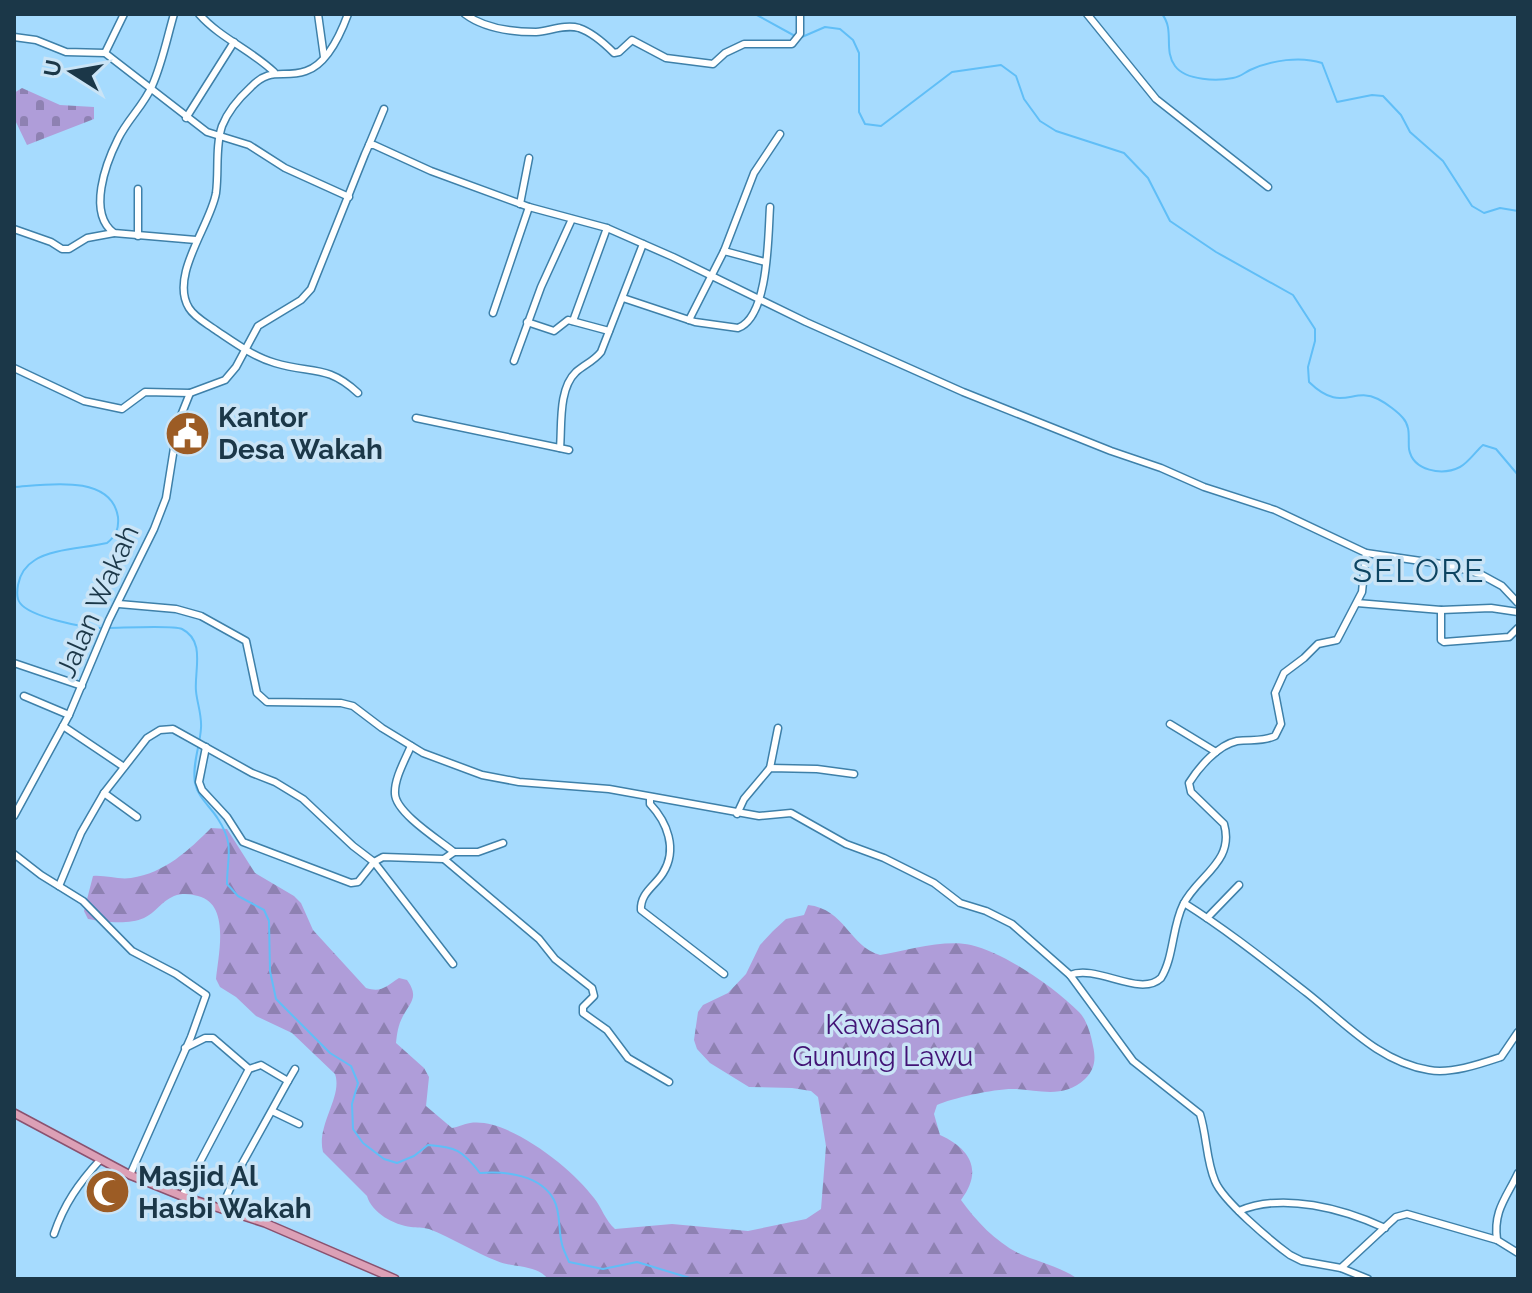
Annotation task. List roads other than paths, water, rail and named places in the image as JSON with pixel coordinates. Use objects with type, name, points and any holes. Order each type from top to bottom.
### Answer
[{"type":"main road","points":[[14,1113],[130,1175],[265,1223],[395,1279]]},
{"type":"street","points":[[105,53],[124,14]]},
{"type":"street","points":[[114,233],[101,213],[107,167],[118,137],[152,87],[174,14]]},
{"type":"street","points":[[199,14],[215,30],[274,72]]},
{"type":"street","points":[[318,14],[324,57]]},
{"type":"street","points":[[348,14],[341,34],[324,57],[308,71],[290,74],[274,72],[261,77],[235,104],[220,135],[216,193],[211,211],[196,240],[184,285],[188,307],[244,348],[277,364],[330,373],[343,379],[358,393]]},
{"type":"street","points":[[465,14],[476,23],[505,30],[537,32],[572,27],[584,30],[614,53],[632,40],[666,58],[713,64],[725,53],[744,44],[792,44],[799,36],[800,14]]},
{"type":"street","points":[[1087,14],[1156,99],[1268,187]]},
{"type":"street","points":[[14,37],[36,40],[66,52],[105,53],[207,132],[249,145],[285,168],[349,197]]},
{"type":"street","points":[[186,118],[234,42]]},
{"type":"street","points":[[14,368],[84,401],[124,409],[145,392],[190,393],[225,380],[236,367],[258,326],[307,295],[384,109]]},
{"type":"street","points":[[689,320],[724,251],[754,173],[780,134]]},
{"type":"street","points":[[369,145],[520,204],[607,228],[963,392],[1204,487],[1275,510],[1366,553],[1448,565],[1480,574],[1502,586],[1518,603]]},
{"type":"street","points":[[520,204],[529,158]]},
{"type":"street","points":[[138,189],[138,236]]},
{"type":"street","points":[[493,313],[529,207]]},
{"type":"street","points":[[623,298],[689,320],[738,328],[748,321],[760,301],[770,207]]},
{"type":"street","points":[[514,361],[527,322],[572,219]]},
{"type":"street","points":[[573,321],[607,228]]},
{"type":"street","points":[[14,229],[62,249],[69,249],[87,238],[114,233],[196,240]]},
{"type":"street","points":[[560,448],[567,386],[577,371],[596,358],[643,244]]},
{"type":"street","points":[[724,251],[765,262]]},
{"type":"street","points":[[527,322],[554,331],[565,322],[573,321],[609,331]]},
{"type":"street","name":"Jalan Wakah","points":[[14,816],[69,715],[166,498],[178,423],[190,393]]},
{"type":"street","points":[[416,418],[569,450]]},
{"type":"street","points":[[1070,975],[1084,972],[1145,985],[1157,983],[1165,974],[1184,903],[1211,873],[1227,846],[1224,824],[1191,792],[1189,786],[1193,777],[1216,752],[1238,741],[1265,740],[1275,736],[1281,724],[1275,693],[1284,673],[1318,644],[1337,640],[1362,592],[1366,553]]},
{"type":"street","points":[[1357,603],[1441,610],[1491,608],[1518,612]]},
{"type":"street","points":[[119,604],[176,609],[212,620],[246,641],[260,699],[283,704],[341,703],[353,706],[438,761],[482,775],[519,782],[579,785],[737,814],[759,816],[791,813],[846,844],[884,858],[934,883],[960,903],[1001,917],[1070,975],[1133,1061],[1200,1114],[1215,1181],[1226,1200],[1290,1255],[1302,1261],[1341,1268],[1368,1279]]},
{"type":"street","points":[[1441,610],[1441,640],[1444,642],[1509,637],[1518,628]]},
{"type":"street","points":[[14,663],[82,686]]},
{"type":"street","points":[[24,696],[69,715]]},
{"type":"street","points":[[1170,724],[1216,752]]},
{"type":"street","points":[[63,726],[124,767]]},
{"type":"street","points":[[737,814],[744,799],[770,768],[778,728]]},
{"type":"street","points":[[59,886],[81,833],[104,793],[140,746],[160,730],[173,729],[303,799],[374,862],[453,964]]},
{"type":"street","points":[[204,745],[199,782],[202,790],[246,844],[351,883],[358,882],[374,862],[383,857],[444,859],[454,852],[478,852],[503,843]]},
{"type":"street","points":[[411,746],[397,782],[395,798],[403,811],[454,852]]},
{"type":"street","points":[[770,768],[854,774]]},
{"type":"street","points":[[104,793],[137,817]]},
{"type":"street","points":[[650,797],[650,804],[663,820],[670,842],[664,871],[642,899],[641,910],[724,974]]},
{"type":"street","points":[[14,854],[83,901],[132,951],[205,993],[206,999],[130,1175]]},
{"type":"street","points":[[444,859],[539,939],[555,959],[592,988],[594,996],[583,1007],[583,1013],[607,1030],[628,1058],[669,1082]]},
{"type":"street","points":[[1207,918],[1239,885]]},
{"type":"street","points":[[1184,903],[1310,995],[1362,1040],[1393,1057],[1429,1070],[1449,1070],[1501,1057],[1518,1032]]},
{"type":"street","points":[[185,1048],[205,1038],[213,1038],[249,1069]]},
{"type":"street","points":[[182,1196],[249,1069],[261,1065],[288,1081]]},
{"type":"street","points":[[221,1209],[237,1173],[295,1069]]},
{"type":"street","points":[[272,1111],[299,1124]]},
{"type":"street","points":[[54,1234],[72,1192],[100,1160]]},
{"type":"street","points":[[1497,1240],[1499,1205],[1518,1173]]},
{"type":"street","points":[[1239,1211],[1269,1202],[1301,1205],[1355,1216],[1385,1228]]},
{"type":"street","points":[[1341,1268],[1396,1217],[1413,1214],[1497,1240],[1518,1253]]},
{"type":"waterway","points":[[755,14],[795,36]]},
{"type":"waterway","points":[[1162,14],[1168,27],[1172,60],[1187,75],[1202,79],[1227,79],[1276,62],[1305,60],[1322,63],[1337,102],[1372,95],[1383,96],[1401,115],[1410,132],[1443,161],[1472,206],[1484,213],[1500,208],[1518,211]]},
{"type":"waterway","points":[[802,37],[825,27],[840,29],[853,40],[859,53],[859,112],[865,124],[881,126],[952,72],[1001,65],[1016,76],[1024,99],[1040,121],[1056,131],[1124,153],[1148,178],[1170,221],[1216,252],[1293,295],[1315,329],[1308,367],[1309,382],[1320,391],[1338,398],[1369,396],[1392,408],[1406,421],[1412,456],[1429,470],[1445,471],[1460,467],[1483,445],[1496,449],[1518,475]]},
{"type":"waterway","points":[[14,487],[75,485],[103,493],[113,503],[118,525],[107,543],[42,556],[31,562],[24,571],[17,590],[20,603],[34,613],[71,624],[101,628]]},
{"type":"waterway","points":[[108,628],[177,628],[189,634],[194,641],[201,723],[195,783],[227,836],[227,884],[238,896],[264,910],[269,921],[270,971],[276,999],[330,1053],[351,1066],[358,1083],[352,1104],[353,1129],[363,1143],[384,1159],[397,1163],[414,1156],[428,1145],[445,1147],[458,1151],[480,1173],[522,1176],[541,1185],[556,1205],[569,1262],[603,1269],[637,1262],[693,1279]]},
{"type":"place","name":"Kantor Desa Wakah","points":[[187,433]]},
{"type":"place","name":"Masjid Al Hasbi Wakah","points":[[107,1192]]},
{"type":"district","name":"SELORE","points":[[1419,571]]},
{"type":"park label","name":"Kawasan Gunung Lawu","points":[[883,1040]]}]
